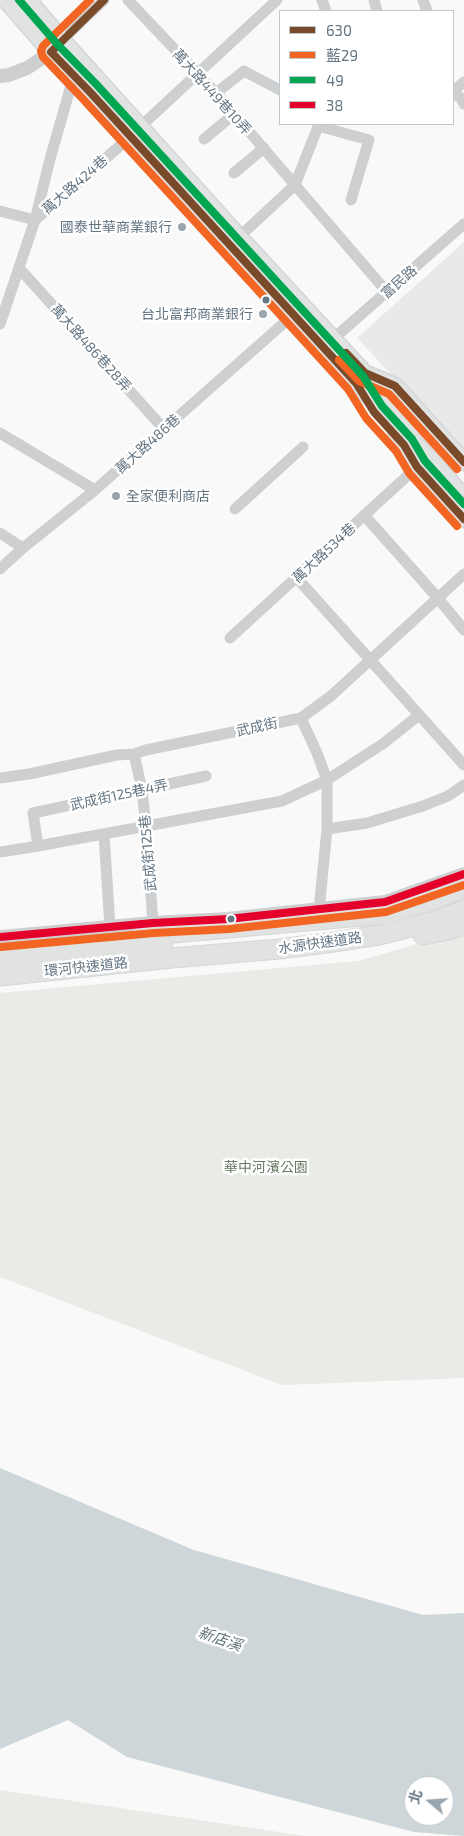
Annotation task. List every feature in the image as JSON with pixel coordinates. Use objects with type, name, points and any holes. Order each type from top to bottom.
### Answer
[{"type":"highway","points":[[464,887],[431,900],[383,914],[43,946],[24,966],[39,976],[334,951],[452,929],[464,925]]},
{"type":"highway","name":"水源快速道路","points":[[172,952],[337,930],[388,921],[432,910],[464,898]]},
{"type":"highway","name":"水源快速道路","points":[[172,952],[279,949],[334,942],[379,935],[435,921],[464,910]]},
{"type":"highway","points":[[435,921],[464,917]]},
{"type":"highway","name":"環河快速道路","points":[[0,976],[24,966],[172,952]]},
{"type":"highway","name":"環河快速道路","points":[[0,959],[24,966]]},
{"type":"main road","points":[[6,0],[56,46],[135,132],[293,315],[361,378],[374,412],[404,445],[464,483]]},
{"type":"main road","points":[[28,0],[74,75],[135,132],[240,237],[333,339],[361,378],[428,460],[464,498]]},
{"type":"main road","points":[[361,378],[395,386],[464,462]]},
{"type":"main road","points":[[428,460],[464,519]]},
{"type":"street","points":[[0,76],[9,75],[27,68],[56,46],[104,0]]},
{"type":"street","name":"萬大路449巷10弄","points":[[128,0],[196,75],[216,93],[387,292]]},
{"type":"street","name":"萬大路424巷","points":[[0,324],[35,220],[135,132],[277,0]]},
{"type":"street","points":[[216,93],[244,71],[279,89]]},
{"type":"street","points":[[0,211],[35,220],[74,75]]},
{"type":"street","points":[[454,91],[464,82]]},
{"type":"street","points":[[454,93],[461,98],[464,104]]},
{"type":"street","points":[[204,139],[233,115]]},
{"type":"street","points":[[240,237],[295,185],[318,125],[369,140],[352,200]]},
{"type":"street","points":[[234,174],[264,148]]},
{"type":"street","name":"富民路","points":[[333,339],[464,224]]},
{"type":"street","name":"萬大路486巷28弄","points":[[19,268],[164,429]]},
{"type":"street","name":"萬大路486巷","points":[[0,569],[95,490],[293,315]]},
{"type":"street","points":[[0,433],[95,490]]},
{"type":"street","points":[[235,509],[303,448]]},
{"type":"street","name":"萬大路534巷","points":[[230,638],[364,515],[428,460]]},
{"type":"street","points":[[364,515],[464,630]]},
{"type":"street","points":[[0,533],[23,548]]},
{"type":"street","name":"武成街","points":[[0,778],[29,774],[117,755],[134,754],[301,718],[331,696],[464,574]]},
{"type":"street","points":[[297,578],[464,765]]},
{"type":"street","points":[[0,852],[282,801],[327,780],[384,743],[419,715]]},
{"type":"street","points":[[301,718],[327,780],[327,829],[319,910]]},
{"type":"street","name":"武成街125巷","points":[[134,754],[142,790],[153,924]]},
{"type":"street","name":"武成街125巷4弄","points":[[38,846],[33,813],[206,776]]},
{"type":"street","points":[[327,829],[367,823],[423,806],[448,796],[464,785]]},
{"type":"street","points":[[104,834],[110,927]]},
{"type":"street","points":[[0,937],[228,919],[385,902],[464,874]]},
{"type":"shaded area","points":[[464,242],[464,452],[357,338]]},
{"type":"green space","name":"華中河濱公園","points":[[464,931],[464,1378],[282,1385],[0,1277],[0,993],[358,961]]},
{"type":"green space","points":[[0,1790],[305,1836],[0,1836]]},
{"type":"water","name":"新店溪","points":[[0,1468],[194,1550],[423,1615],[464,1613],[464,1836],[414,1832],[127,1757],[68,1720],[0,1749]]},
{"type":"transit line","name":"49","points":[[19,0],[58,45],[96,84],[363,376],[382,406],[412,439],[425,461],[464,504]]},
{"type":"transit line","name":"藍29","points":[[90,0],[43,46],[41,51],[43,57],[348,389],[366,418],[396,451],[409,473],[457,526]]},
{"type":"transit line","name":"630","points":[[51,52],[104,0]]},
{"type":"transit line","name":"630","points":[[51,52],[89,91],[356,383],[374,412],[404,445],[417,467],[464,519]]},
{"type":"transit line","name":"630","points":[[346,353],[365,373],[395,386],[464,462]]},
{"type":"transit line","name":"藍29","points":[[339,360],[359,381],[389,394],[457,469]]},
{"type":"transit line","name":"38","points":[[0,937],[153,923],[228,919],[385,902],[464,874]]},
{"type":"transit line","name":"藍29","points":[[1,947],[154,933],[229,929],[386,912],[464,885]]},
{"type":"place","name":"國泰世華商業銀行","points":[[182,227]]},
{"type":"place","name":"台北富邦商業銀行","points":[[263,314]]},
{"type":"place","name":"全家便利商店","points":[[116,496]]}]
